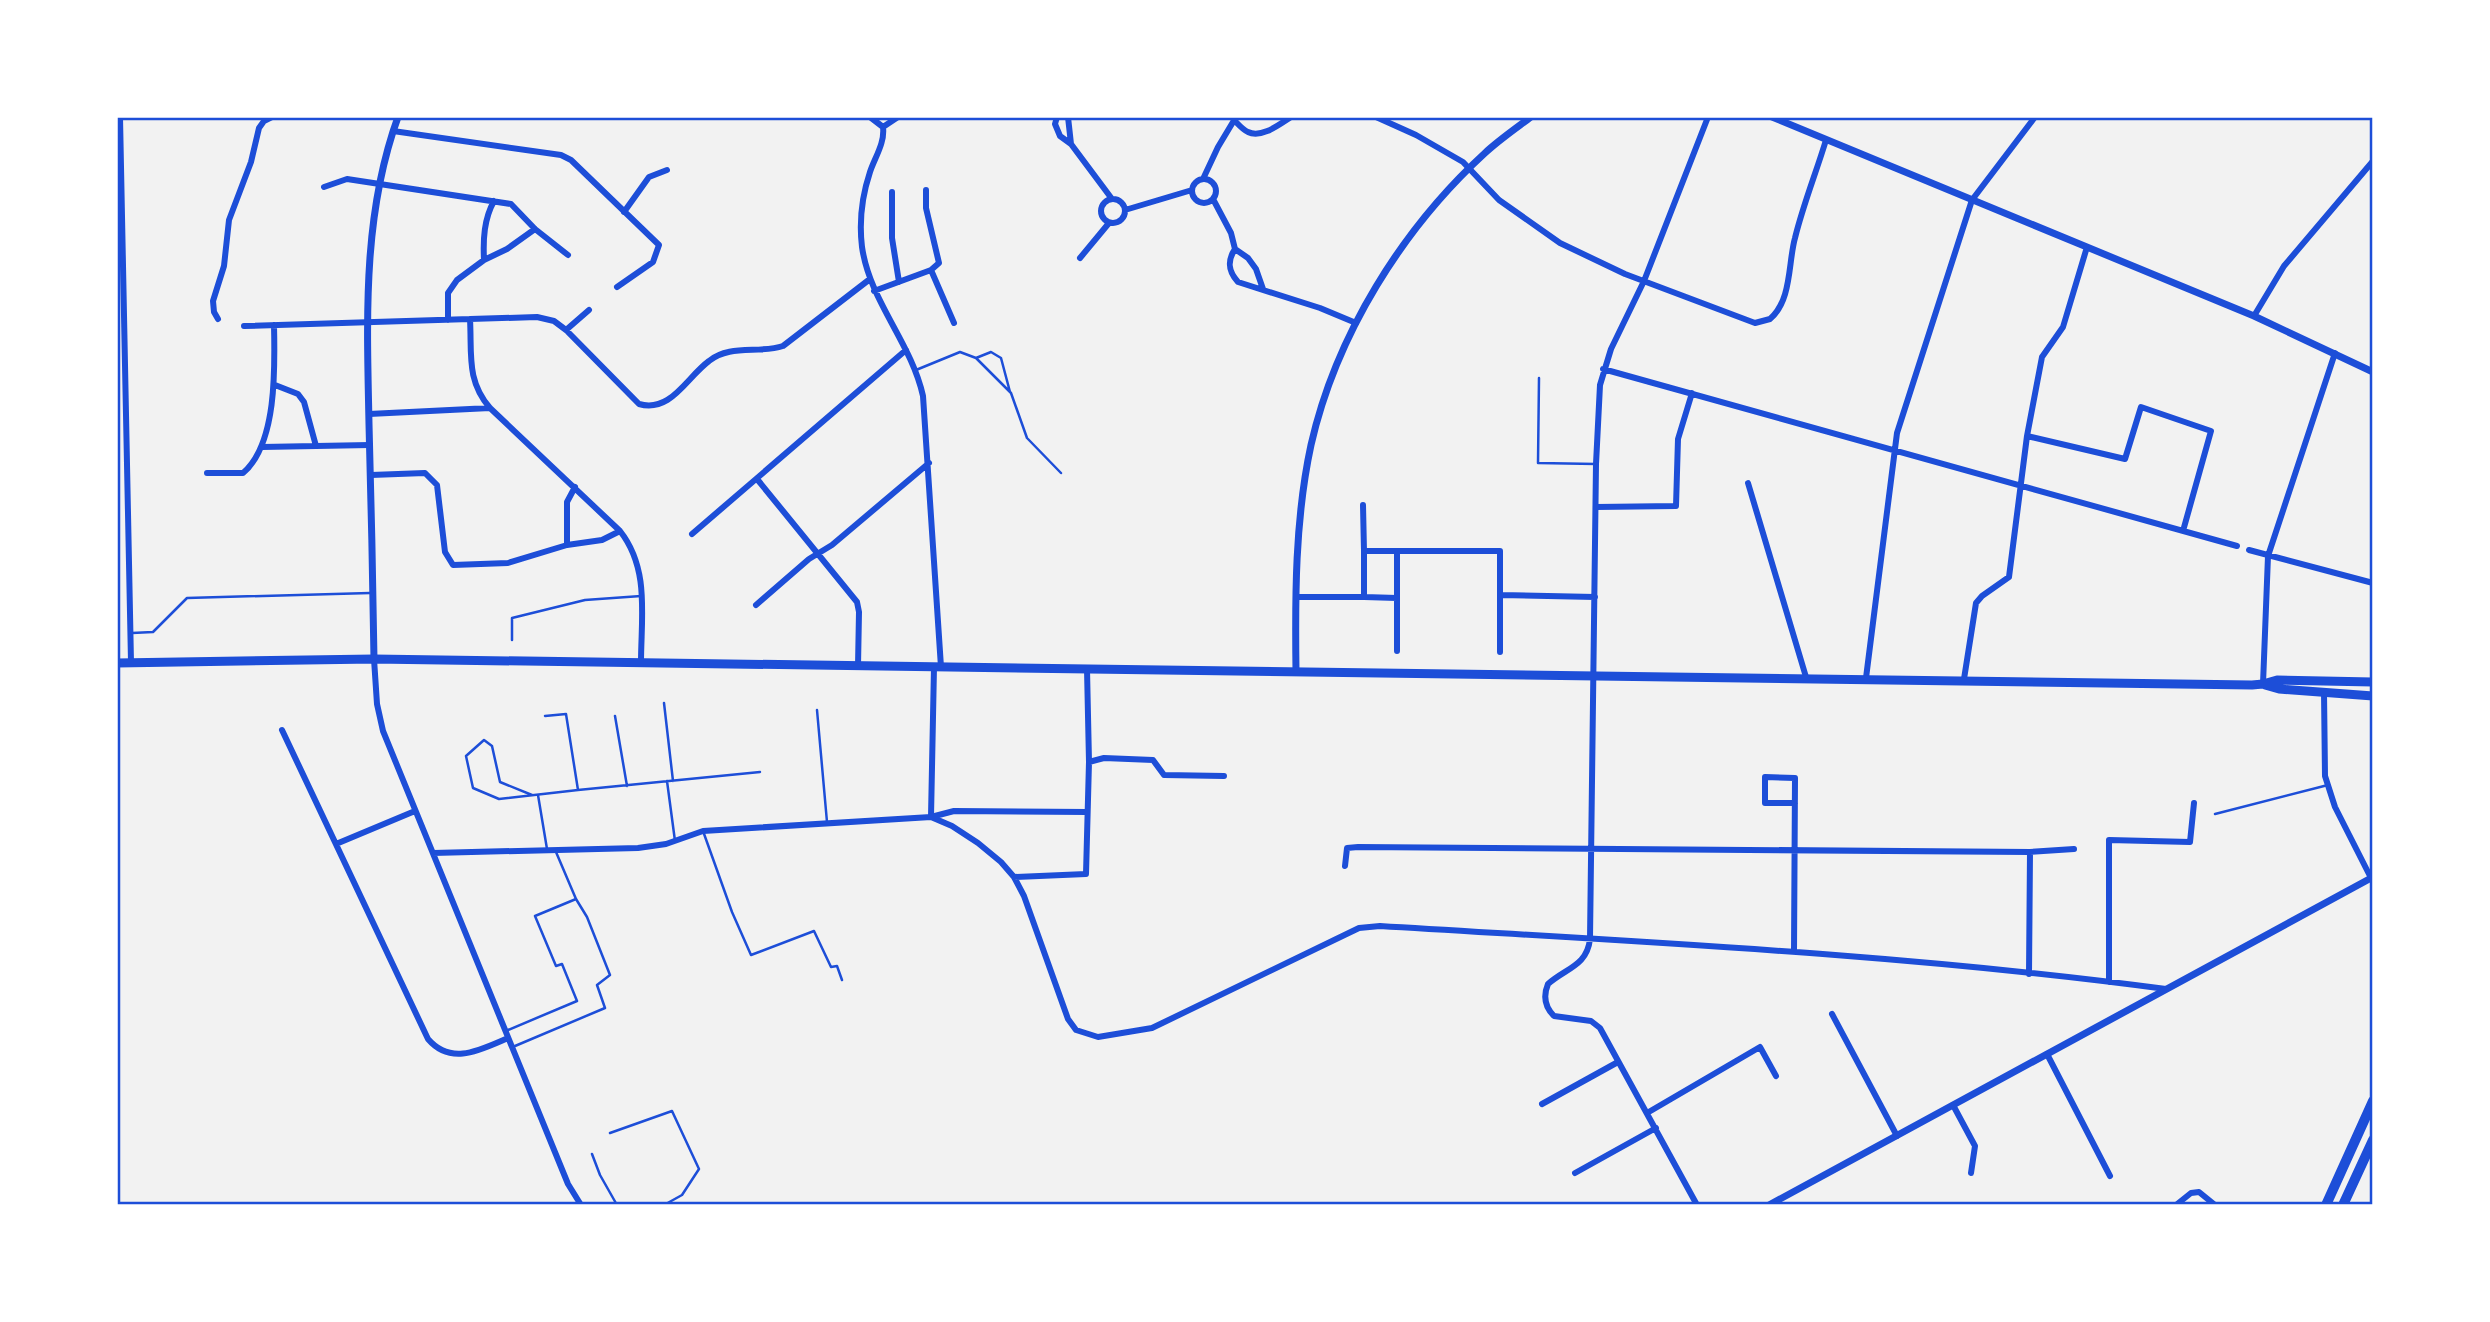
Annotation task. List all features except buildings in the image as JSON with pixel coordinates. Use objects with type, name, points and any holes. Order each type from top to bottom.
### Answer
[{"type":"main road","points":[[117,663],[374,659],[2263,684],[2277,680],[2373,682]]},
{"type":"main road","points":[[2263,684],[2279,690],[2373,696]]},
{"type":"main road","points":[[2326,1205],[2373,1101]]},
{"type":"main road","points":[[2343,1205],[2373,1140]]},
{"type":"street","points":[[120,117],[131,662]]},
{"type":"street","points":[[218,319],[213,300],[224,266],[229,220],[251,162],[259,128],[264,121],[272,117]]},
{"type":"street","points":[[398,117],[379,185],[369,255],[367,323],[377,704],[383,731],[506,1035],[568,1184],[581,1205]]},
{"type":"street","points":[[870,117],[883,127],[884,136],[863,202],[861,235],[874,291],[916,370],[923,396],[929,463],[937,667],[931,817]]},
{"type":"street","points":[[883,127],[898,117]]},
{"type":"street","points":[[1056,117],[1055,124],[1060,136],[1071,144],[1112,199],[1121,202],[1125,210]]},
{"type":"street","points":[[1068,117],[1071,144]]},
{"type":"street","points":[[1276,117],[1283,122]]},
{"type":"street","points":[[1080,258],[1109,223],[1120,221],[1125,210],[1192,190],[1196,183],[1203,179],[1235,119],[1248,133],[1257,134],[1266,132],[1291,117]]},
{"type":"street","points":[[1376,117],[1389,120],[1463,162],[1499,200],[1560,243],[1644,281],[1747,321],[1760,323],[1770,319],[1784,294],[1792,263],[1794,239],[1826,140]]},
{"type":"street","points":[[1296,672],[1299,527],[1312,443],[1330,382],[1356,323],[1404,246],[1451,187],[1486,152],[1531,117]]},
{"type":"street","points":[[1697,1205],[1600,1028],[1591,1021],[1554,1016],[1546,1002],[1548,984],[1583,960],[1589,952],[1596,464],[1600,385],[1603,369],[1644,281],[1708,117]]},
{"type":"street","points":[[1772,117],[2254,316],[2373,372]]},
{"type":"street","points":[[1866,678],[1893,449],[1972,201],[2035,117]]},
{"type":"street","points":[[393,131],[561,155],[571,160],[659,245],[653,262],[617,287]]},
{"type":"street","points":[[2254,316],[2284,266],[2373,161]]},
{"type":"street","points":[[624,212],[649,177],[667,170]]},
{"type":"street","points":[[324,187],[347,179],[511,204],[568,255]]},
{"type":"street","points":[[1203,179],[1210,181],[1215,187],[1213,199],[1231,233],[1234,249],[1229,258],[1229,268],[1238,282],[1320,308],[1356,323]]},
{"type":"street","points":[[874,291],[931,270],[939,262],[926,208],[926,190]]},
{"type":"street","points":[[1192,190],[1199,202],[1213,199]]},
{"type":"street","points":[[892,192],[892,238],[899,282]]},
{"type":"street","points":[[1109,223],[1100,212],[1104,202],[1112,199]]},
{"type":"street","points":[[484,260],[484,230],[494,201]]},
{"type":"street","points":[[448,320],[448,293],[457,280],[484,260],[507,249],[536,229]]},
{"type":"street","points":[[1964,679],[1976,603],[2009,577],[2027,436],[2042,357],[2063,327],[2087,247]]},
{"type":"street","points":[[1234,249],[1248,258],[1256,269],[1263,289]]},
{"type":"street","points":[[931,270],[954,323]]},
{"type":"street","points":[[244,326],[537,317],[554,321],[566,330],[639,404],[652,408],[663,404],[708,361],[720,354],[731,351],[768,351],[783,346],[870,279]]},
{"type":"street","points":[[566,330],[589,310]]},
{"type":"street","points":[[470,319],[472,374],[478,394],[620,530],[636,556],[642,596],[642,663]]},
{"type":"street","points":[[207,473],[243,473],[254,464],[262,447],[275,385],[274,325]]},
{"type":"street","points":[[692,534],[906,350]]},
{"type":"street","points":[[2263,684],[2268,556],[2334,353]]},
{"type":"street","points":[[1603,369],[2237,546]]},
{"type":"street","points":[[275,385],[298,394],[304,402],[316,446]]},
{"type":"street","points":[[1596,507],[1676,506],[1678,439],[1692,393]]},
{"type":"street","points":[[2027,436],[2125,459],[2141,407],[2211,431],[2183,531]]},
{"type":"street","points":[[369,414],[490,408]]},
{"type":"street","points":[[262,447],[370,444]]},
{"type":"street","points":[[756,605],[929,463]]},
{"type":"street","points":[[371,475],[425,473],[434,480],[437,485],[445,552],[453,565],[508,563],[567,545],[602,540],[620,530]]},
{"type":"street","points":[[757,479],[857,602],[858,666]]},
{"type":"street","points":[[1748,483],[1806,677]]},
{"type":"street","points":[[567,545],[567,502],[575,487]]},
{"type":"street","points":[[1363,505],[1364,597]]},
{"type":"street","points":[[2249,550],[2373,583]]},
{"type":"street","points":[[1364,551],[1500,551],[1500,652]]},
{"type":"street","points":[[1397,551],[1397,650]]},
{"type":"street","points":[[1500,595],[1595,597]]},
{"type":"street","points":[[1297,597],[1397,598]]},
{"type":"street","points":[[1014,877],[1086,874],[1089,762],[1087,669]]},
{"type":"street","points":[[1769,1205],[2372,878],[2335,807],[2328,785],[2323,750],[2324,692]]},
{"type":"street","points":[[282,730],[428,1039],[435,1048],[457,1055],[472,1052],[506,1035]]},
{"type":"street","points":[[1089,762],[1104,758],[1153,760],[1164,775],[1224,776]]},
{"type":"street","points":[[1794,951],[1795,850],[1795,803],[1795,778],[1765,777],[1765,803],[1795,803]]},
{"type":"street","points":[[2109,982],[2109,840],[2190,842],[2194,803]]},
{"type":"street","points":[[336,844],[415,811]]},
{"type":"street","points":[[432,853],[638,848],[675,841],[703,831],[931,817],[954,811],[1087,812]]},
{"type":"street","points":[[931,817],[952,826],[978,843],[1014,877],[1024,896],[1068,1019],[1076,1031],[1098,1037],[1152,1028],[1359,928],[1380,926],[1794,951],[2166,989]]},
{"type":"street","points":[[1345,866],[1347,848],[1358,847],[2030,852],[2074,849]]},
{"type":"street","points":[[2029,974],[2030,852]]},
{"type":"street","points":[[1832,1014],[1897,1136]]},
{"type":"street","points":[[1647,1113],[1760,1047],[1776,1076]]},
{"type":"street","points":[[2047,1054],[2110,1176]]},
{"type":"street","points":[[1542,1104],[1618,1062]]},
{"type":"street","points":[[1953,1105],[1975,1146],[1971,1173]]},
{"type":"street","points":[[1575,1173],[1656,1128]]},
{"type":"street","points":[[2176,1205],[2191,1193],[2199,1192],[2215,1205]]},
{"type":"lane","points":[[916,370],[960,352],[976,358],[1011,393]]},
{"type":"lane","points":[[976,358],[991,352],[1001,358],[1027,438],[1061,473]]},
{"type":"lane","points":[[1539,378],[1538,463],[1596,464]]},
{"type":"lane","points":[[131,633],[153,632],[187,598],[373,593]]},
{"type":"lane","points":[[512,640],[512,618],[585,600],[642,596]]},
{"type":"lane","points":[[664,703],[673,781]]},
{"type":"lane","points":[[817,710],[827,822]]},
{"type":"lane","points":[[545,716],[566,713],[578,790]]},
{"type":"lane","points":[[615,716],[627,786]]},
{"type":"lane","points":[[532,795],[500,782],[492,746],[484,740],[466,756],[473,788],[499,799],[760,772]]},
{"type":"lane","points":[[667,782],[675,841]]},
{"type":"lane","points":[[2215,814],[2328,785]]},
{"type":"lane","points":[[512,1047],[605,1008],[597,985],[610,975],[587,917],[551,849],[538,794]]},
{"type":"lane","points":[[703,831],[732,912],[751,955],[814,931],[831,967],[836,966],[842,979]]},
{"type":"lane","points":[[506,1035],[577,1001],[562,964],[556,966],[535,916],[576,899]]},
{"type":"lane","points":[[610,1133],[672,1111],[699,1169],[682,1195],[664,1205]]},
{"type":"lane","points":[[592,1154],[617,1205]]}]
